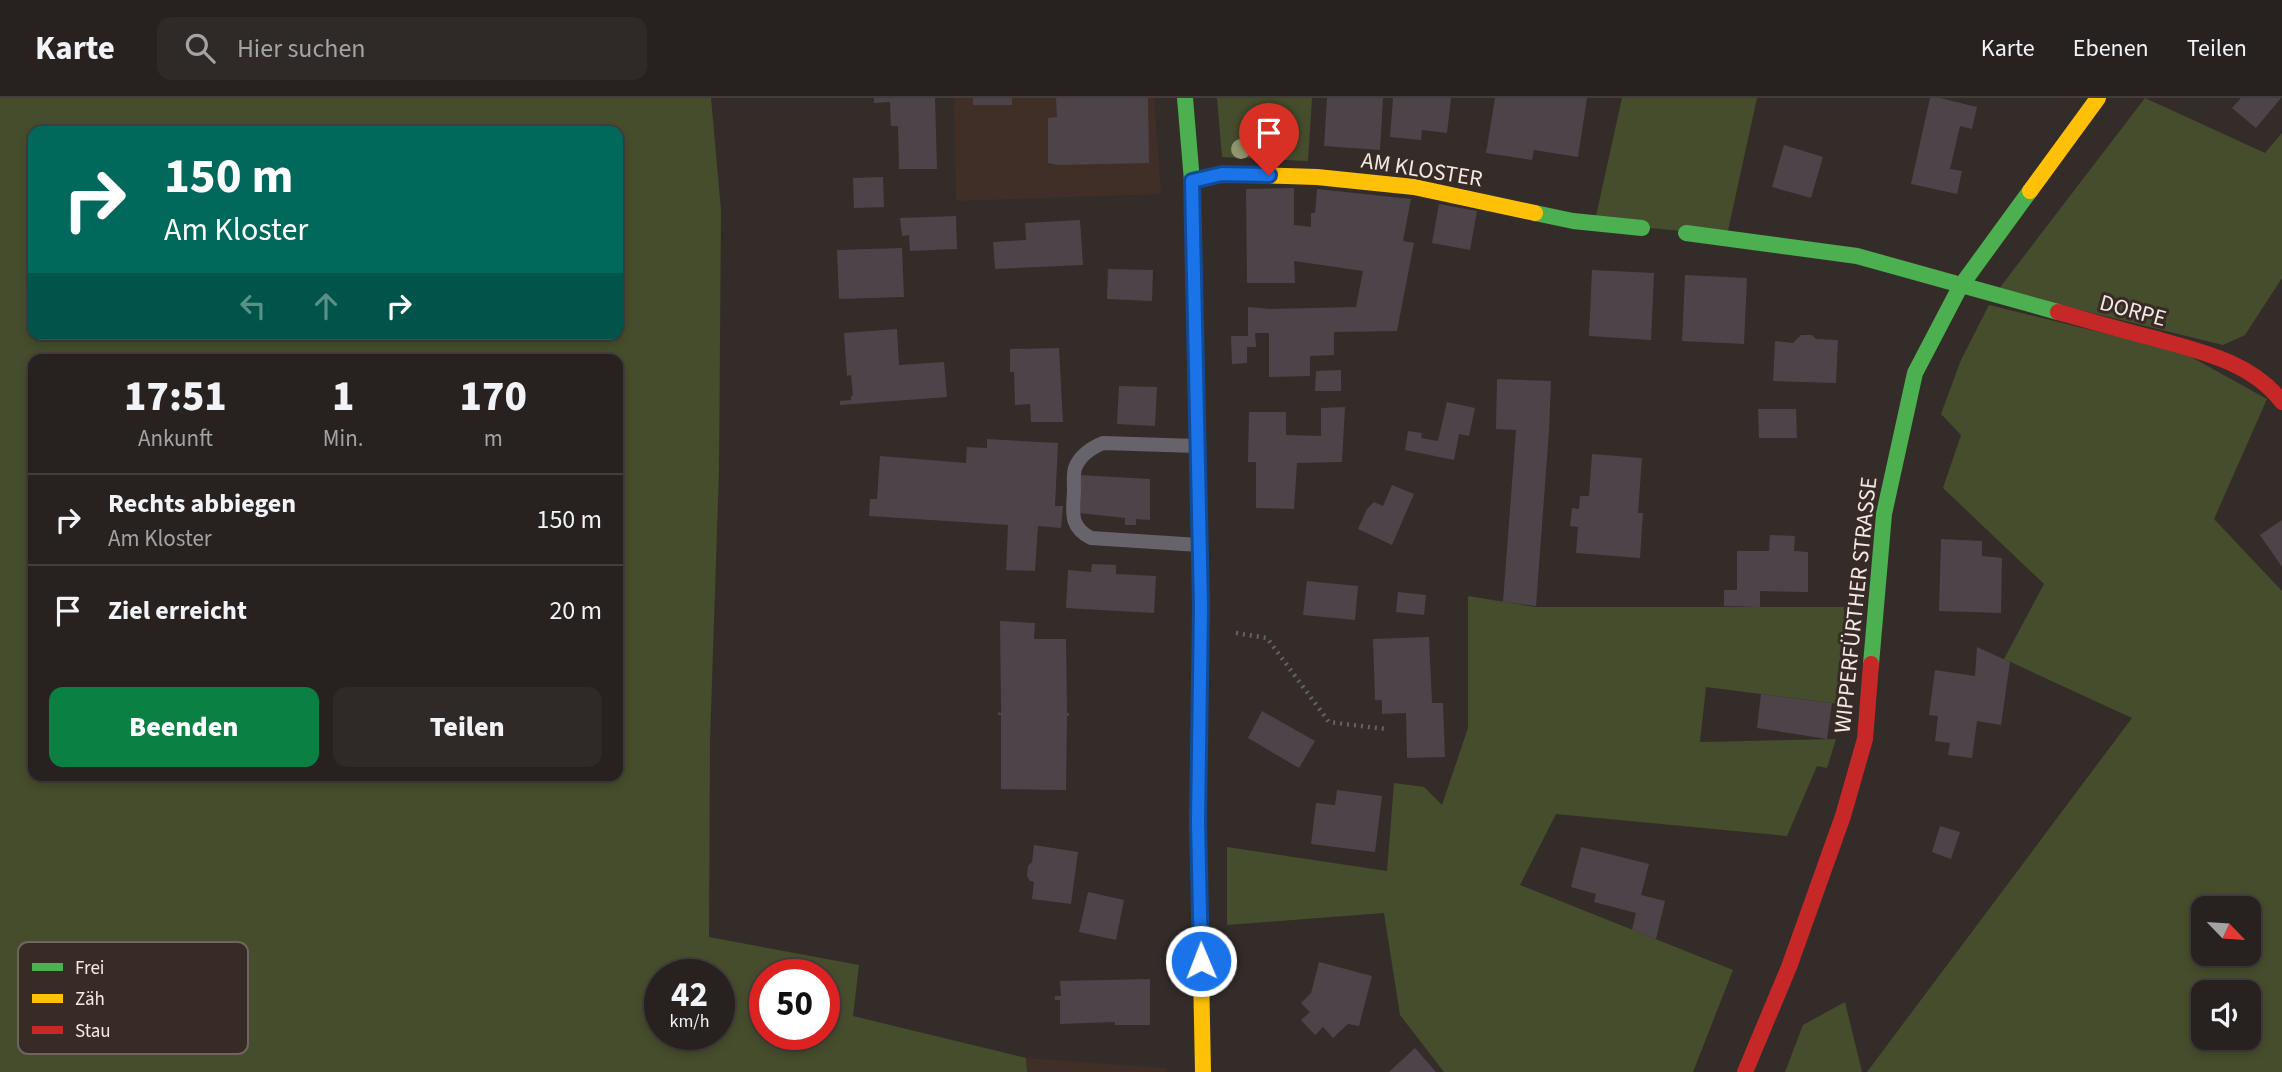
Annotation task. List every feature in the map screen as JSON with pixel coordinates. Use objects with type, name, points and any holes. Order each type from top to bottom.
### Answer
[{"type":"main road","points":[[1185,98],[1192,181],[1199,545],[1198,822],[1203,1072]]},
{"type":"main road","name":"WIPPERFÜRTHER STRASSE","points":[[1745,1072],[1789,967],[1843,816],[1865,739],[1885,514],[1915,373],[1960,287],[2098,98]]},
{"type":"main road","name":"AM KLOSTER","points":[[1192,181],[1222,174],[1317,177],[1414,187],[1573,221],[1643,228]]},
{"type":"main road","points":[[1686,233],[1857,256],[1960,287]]},
{"type":"main road","name":"DORPE","points":[[1960,287],[2191,349],[2236,364],[2275,390],[2282,402]]},
{"type":"lane","points":[[1197,446],[1103,443],[1092,447],[1074,470],[1073,520],[1081,533],[1091,538],[1199,545]]},
{"type":"path","points":[[1200,628],[1267,638],[1329,722],[1385,729]]},
{"type":"shaded area","points":[[954,98],[1154,98],[1161,194],[956,201]]},
{"type":"shaded area","points":[[1026,1058],[1165,1068],[1165,1072],[1027,1072]]},
{"type":"green space","points":[[0,98],[711,98],[721,210],[719,471],[710,741],[709,937],[827,959],[749,959],[749,1050],[840,1050],[840,961],[859,965],[853,1016],[1026,1058],[1027,1072],[0,1072]]},
{"type":"green space","points":[[1217,98],[1312,98],[1308,161],[1222,157]]},
{"type":"green space","points":[[1622,98],[1757,98],[1727,235],[1649,228],[1596,216]]},
{"type":"green space","points":[[2145,98],[2265,153],[2282,133],[2282,278],[2245,335],[2223,345],[1998,290]]},
{"type":"green space","points":[[1989,305],[2184,353],[2267,399],[2214,519],[2282,591],[2282,1072],[1867,1072],[2132,718],[2004,659],[2044,584],[1943,488],[1961,435],[1941,414],[1961,360]]},
{"type":"green space","points":[[1468,596],[1535,607],[1844,607],[1844,662],[1840,704],[1706,687],[1700,742],[1836,739],[1827,768],[1817,766],[1787,836],[1556,814],[1520,885],[1733,970],[1693,1072],[1444,1072],[1400,1015],[1384,913],[1227,925],[1227,847],[1387,871],[1394,783],[1424,787],[1442,805],[1468,728]]},
{"type":"green space","points":[[1845,1002],[1862,1072],[1785,1072],[1803,1025]]},
{"type":"building","points":[[874,98],[935,98],[937,169],[899,169],[898,126],[891,126],[890,102],[874,103]]},
{"type":"building","points":[[973,98],[1012,98],[1012,105],[973,105]]},
{"type":"building","points":[[1056,98],[1148,98],[1149,163],[1048,163],[1048,118],[1057,117]]},
{"type":"building","points":[[1327,98],[1383,98],[1380,150],[1324,146]]},
{"type":"building","points":[[1393,98],[1451,98],[1447,133],[1422,130],[1421,140],[1390,137]]},
{"type":"building","points":[[1495,98],[1587,98],[1578,157],[1534,150],[1532,160],[1486,153]]},
{"type":"building","points":[[1930,98],[1977,107],[1972,129],[1960,126],[1950,169],[1962,171],[1957,194],[1911,184]]},
{"type":"building","points":[[2241,98],[2281,98],[2256,128],[2232,108]]},
{"type":"building","points":[[1784,145],[1823,157],[1811,198],[1772,187]]},
{"type":"building","points":[[883,177],[884,207],[854,208],[853,178]]},
{"type":"building","points":[[1294,188],[1294,225],[1311,227],[1311,213],[1315,213],[1317,189],[1411,199],[1403,241],[1414,243],[1397,331],[1334,332],[1334,355],[1310,356],[1310,376],[1269,377],[1269,333],[1255,333],[1256,347],[1247,347],[1247,363],[1232,364],[1231,336],[1248,336],[1248,307],[1356,307],[1363,271],[1294,261],[1295,283],[1247,283],[1246,189]]},
{"type":"building","points":[[1439,204],[1477,211],[1470,250],[1432,243]]},
{"type":"building","points":[[956,216],[957,249],[910,251],[909,235],[902,236],[900,218]]},
{"type":"building","points":[[1080,220],[1083,265],[995,269],[993,242],[1026,240],[1025,223]]},
{"type":"building","points":[[902,248],[904,297],[839,299],[837,250]]},
{"type":"building","points":[[1108,269],[1153,270],[1152,301],[1107,299]]},
{"type":"building","points":[[1592,270],[1654,273],[1651,340],[1589,336]]},
{"type":"building","points":[[1685,275],[1747,278],[1744,344],[1682,341]]},
{"type":"building","points":[[897,329],[899,365],[944,362],[947,397],[840,405],[840,401],[851,400],[853,395],[851,375],[847,376],[844,333]]},
{"type":"building","points":[[1801,335],[1838,340],[1836,383],[1773,381],[1775,341],[1793,343]]},
{"type":"building","points":[[1059,348],[1063,422],[1031,422],[1030,404],[1015,405],[1010,349]]},
{"type":"building","points":[[1341,370],[1341,391],[1315,391],[1316,371]]},
{"type":"building","points":[[1497,379],[1551,381],[1536,606],[1503,602],[1516,430],[1496,429]]},
{"type":"building","points":[[1119,386],[1157,387],[1155,426],[1117,424]]},
{"type":"building","points":[[1447,402],[1475,408],[1469,436],[1459,434],[1454,460],[1405,450],[1408,431],[1422,433],[1421,438],[1438,441]]},
{"type":"building","points":[[1345,407],[1342,462],[1297,463],[1294,509],[1256,508],[1256,462],[1248,462],[1249,412],[1286,412],[1286,435],[1321,436],[1321,408]]},
{"type":"building","points":[[1758,409],[1796,409],[1797,438],[1759,438]]},
{"type":"building","points":[[987,439],[1058,443],[1055,506],[1063,506],[1061,528],[1038,526],[1035,571],[1006,570],[1008,525],[869,516],[870,499],[877,499],[880,456],[966,463],[967,447],[987,448]]},
{"type":"building","points":[[1592,454],[1642,458],[1638,513],[1643,513],[1640,558],[1576,553],[1578,527],[1570,526],[1572,508],[1579,509],[1580,496],[1589,496]]},
{"type":"building","points":[[1079,475],[1150,479],[1150,520],[1136,519],[1136,525],[1125,525],[1125,518],[1079,513]]},
{"type":"building","points":[[1392,485],[1414,494],[1392,545],[1358,529],[1367,509],[1374,502],[1383,506]]},
{"type":"building","points":[[2282,520],[2282,567],[2260,535]]},
{"type":"building","points":[[1770,535],[1795,536],[1794,551],[1808,552],[1808,592],[1760,591],[1760,607],[1724,606],[1724,590],[1737,590],[1737,551],[1769,551]]},
{"type":"building","points":[[1941,539],[1982,541],[1982,556],[2002,558],[2001,613],[1939,611]]},
{"type":"building","points":[[1092,564],[1116,565],[1116,574],[1156,576],[1154,613],[1066,608],[1068,570],[1091,572]]},
{"type":"building","points":[[1307,581],[1358,586],[1355,620],[1303,615]]},
{"type":"building","points":[[1398,592],[1426,595],[1424,615],[1396,612]]},
{"type":"building","points":[[1000,621],[1035,623],[1034,639],[1066,639],[1069,716],[1066,790],[1001,789],[1001,715],[998,715],[998,712],[1001,713]]},
{"type":"building","points":[[1429,637],[1432,703],[1443,703],[1445,757],[1407,758],[1406,713],[1382,714],[1382,700],[1375,700],[1373,639]]},
{"type":"building","points":[[1977,647],[2010,662],[2001,725],[1977,721],[1972,758],[1948,755],[1950,743],[1935,741],[1938,716],[1929,715],[1935,670],[1975,676]]},
{"type":"building","points":[[1761,694],[1832,703],[1827,739],[1757,728]]},
{"type":"building","points":[[1262,711],[1315,741],[1299,768],[1248,738]]},
{"type":"building","points":[[1337,790],[1382,796],[1375,852],[1311,844],[1316,803],[1335,805]]},
{"type":"building","points":[[1940,826],[1960,832],[1951,859],[1932,852]]},
{"type":"building","points":[[1034,845],[1078,852],[1071,904],[1032,899],[1034,882],[1027,876]]},
{"type":"building","points":[[1581,847],[1649,864],[1641,895],[1665,901],[1656,939],[1632,930],[1636,913],[1594,902],[1596,894],[1571,887]]},
{"type":"building","points":[[1088,892],[1124,900],[1116,940],[1079,932]]},
{"type":"building","points":[[1319,962],[1372,976],[1359,1026],[1348,1024],[1333,1038],[1323,1027],[1315,1035],[1301,1020],[1310,1012],[1301,1003],[1311,993]]},
{"type":"building","points":[[1150,979],[1150,1025],[1115,1025],[1115,1022],[1060,1024],[1060,1000],[1055,1000],[1055,996],[1061,996],[1060,981]]},
{"type":"building","points":[[1415,1048],[1436,1072],[1389,1072]]},
{"type":"traffic: fast","points":[[1185,98],[1192,181],[1198,469]]},
{"type":"traffic: fast","points":[[1871,664],[1884,514],[1915,373],[1960,287],[2030,191]]},
{"type":"traffic: fast","points":[[1535,213],[1573,221],[1642,228]]},
{"type":"traffic: fast","points":[[1686,233],[1857,256],[2058,312]]},
{"type":"traffic: slow","points":[[2030,191],[2098,98]]},
{"type":"traffic: slow","points":[[1192,181],[1222,174],[1317,177],[1414,187],[1535,213]]},
{"type":"traffic: slow","points":[[1198,469],[1201,607],[1198,822],[1203,1072]]},
{"type":"traffic: jam","points":[[2058,312],[2224,360],[2256,377],[2282,402]]},
{"type":"traffic: jam","points":[[1745,1072],[1789,967],[1843,816],[1865,739],[1871,664]]},
{"type":"route","points":[[1201,961],[1198,822],[1201,607],[1192,181],[1222,174],[1269,175]]}]
